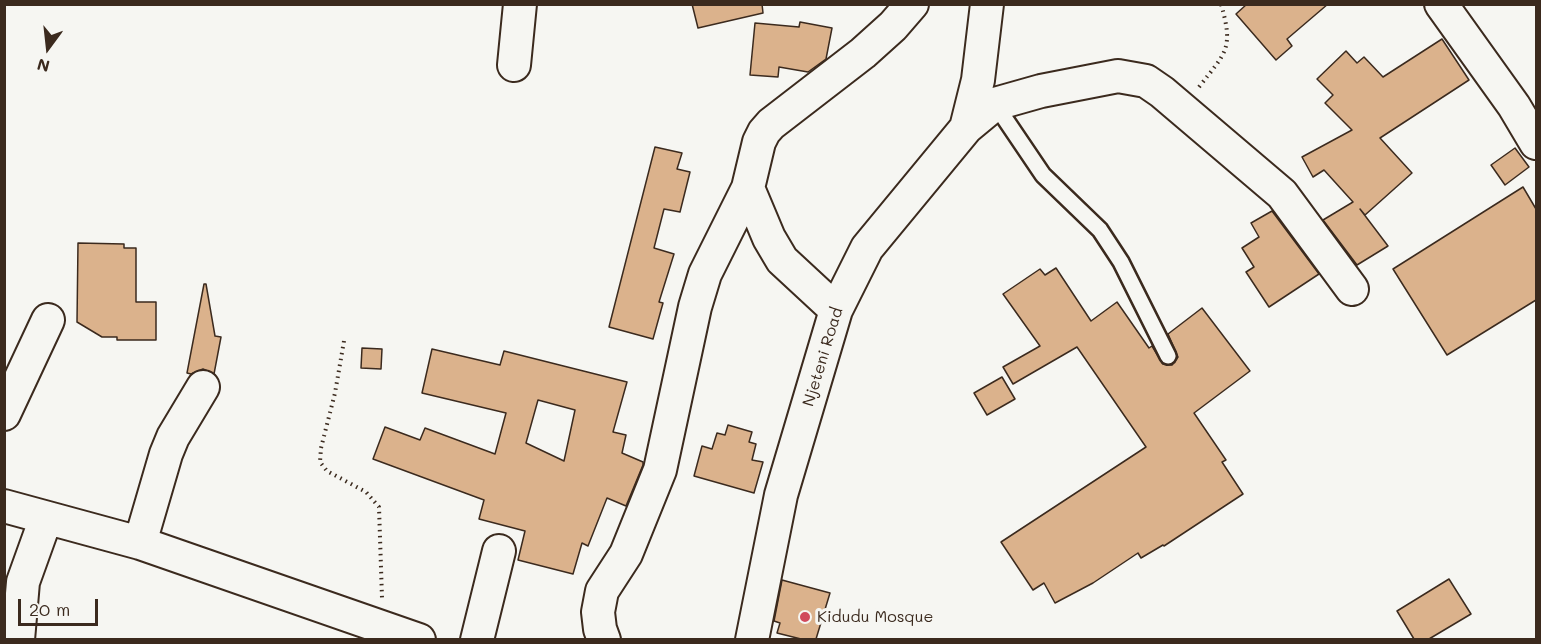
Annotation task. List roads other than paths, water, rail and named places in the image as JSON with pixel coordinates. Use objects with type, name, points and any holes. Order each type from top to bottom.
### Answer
[{"type":"street","points":[[514,65],[520,4]]},
{"type":"street","points":[[604,639],[598,612],[602,591],[626,554],[660,470],[695,307],[705,274],[748,188],[759,142],[771,124],[863,53],[893,26],[912,4]]},
{"type":"street","name":"Njeteni Road","points":[[752,639],[781,495],[836,310],[867,248],[966,128],[978,80],[987,4]]},
{"type":"street","points":[[1441,4],[1514,106],[1536,143]]},
{"type":"street","points":[[966,128],[995,104],[1118,76],[1146,81],[1281,194],[1352,289]]},
{"type":"street","points":[[748,188],[769,238],[782,260],[836,310]]},
{"type":"street","points":[[4,414],[48,320]]},
{"type":"street","points":[[140,543],[170,446],[203,387]]},
{"type":"street","points":[[4,506],[140,543],[419,639]]},
{"type":"street","points":[[18,639],[23,582],[46,518]]},
{"type":"street","points":[[477,639],[499,551]]},
{"type":"lane","points":[[995,104],[1042,175],[1100,230],[1121,262],[1168,356]]},
{"type":"place","name":"Kidudu Mosque","points":[[805,617]]}]
